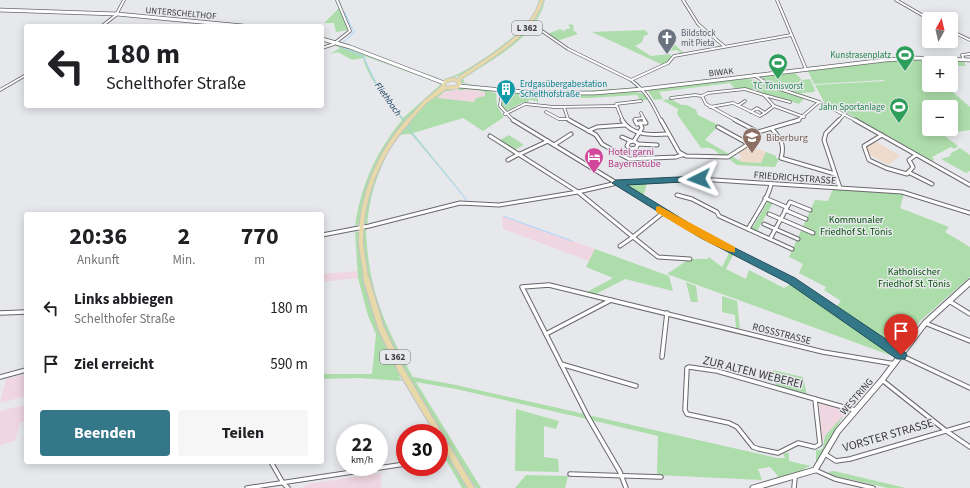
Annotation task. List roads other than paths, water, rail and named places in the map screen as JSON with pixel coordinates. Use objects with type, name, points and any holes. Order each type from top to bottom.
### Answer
[{"type":"main road","name":"L 362","points":[[460,83],[460,78],[526,30],[537,16],[542,0]]},
{"type":"main road","name":"L 362","points":[[451,79],[485,60]]},
{"type":"main road","points":[[445,85],[451,79],[460,83]]},
{"type":"main road","points":[[445,85],[460,83]]},
{"type":"main road","name":"L 362","points":[[445,85],[425,102],[403,125],[382,155],[368,192],[360,227],[366,280],[372,306],[379,325],[398,362],[471,488]]},
{"type":"street","points":[[104,24],[117,14],[124,0]]},
{"type":"street","points":[[324,47],[335,43],[350,31],[336,0]]},
{"type":"street","points":[[682,0],[698,24],[724,46]]},
{"type":"street","points":[[777,0],[806,69]]},
{"type":"street","points":[[896,0],[922,15]]},
{"type":"street","name":"UNTERSCHELTHOF","points":[[0,10],[117,14],[222,24]]},
{"type":"street","points":[[542,31],[568,49],[631,80],[643,89],[651,100],[668,134],[682,155]]},
{"type":"street","points":[[958,34],[970,40]]},
{"type":"street","points":[[631,80],[668,63],[674,56],[791,35]]},
{"type":"street","points":[[324,40],[426,76],[445,85]]},
{"type":"street","points":[[964,60],[962,55],[970,54]]},
{"type":"street","name":"BIWAK","points":[[460,83],[474,87],[502,90],[572,94],[643,89],[900,59],[970,60]]},
{"type":"street","points":[[754,75],[771,86],[819,102],[845,114],[970,185]]},
{"type":"street","points":[[0,90],[24,76]]},
{"type":"street","points":[[426,76],[451,79]]},
{"type":"street","points":[[671,98],[695,95],[702,96],[708,93],[745,89],[790,102]]},
{"type":"street","points":[[502,90],[499,102],[506,114],[554,145],[702,235],[792,281],[901,355],[970,388]]},
{"type":"street","points":[[764,95],[774,106],[804,117]]},
{"type":"street","points":[[702,96],[703,101],[710,107],[758,132],[772,129],[804,117],[819,102]]},
{"type":"street","points":[[506,114],[523,104],[564,107],[616,106],[618,103],[641,101]]},
{"type":"street","points":[[739,105],[745,101]]},
{"type":"street","points":[[710,107],[733,102],[760,116],[774,106]]},
{"type":"street","points":[[616,106],[625,125]]},
{"type":"street","points":[[564,107],[568,119]]},
{"type":"street","points":[[751,112],[757,108],[765,112]]},
{"type":"street","points":[[546,112],[559,119],[568,119],[596,135],[602,144],[622,155],[636,160],[676,158],[682,155],[690,157],[724,158],[753,141],[758,132]]},
{"type":"street","points":[[641,113],[644,118],[646,123],[637,124],[634,119],[644,118]]},
{"type":"street","points":[[840,188],[824,140],[826,133],[845,114]]},
{"type":"street","points":[[630,149],[627,145],[642,128],[640,123]]},
{"type":"street","points":[[588,131],[597,127],[625,125],[639,133],[651,135],[668,134]]},
{"type":"street","points":[[718,127],[749,144]]},
{"type":"street","points":[[772,129],[784,142],[785,147],[781,158],[835,174]]},
{"type":"street","points":[[554,145],[571,134]]},
{"type":"street","points":[[882,135],[864,146],[869,160],[903,174],[908,172],[913,167],[909,160],[916,155]]},
{"type":"street","points":[[490,136],[578,192],[658,257],[671,256],[675,258],[690,259]]},
{"type":"street","points":[[622,138],[638,144],[657,145]]},
{"type":"street","points":[[508,160],[548,141]]},
{"type":"street","points":[[622,155],[630,149],[636,148],[638,144]]},
{"type":"street","points":[[908,172],[932,184]]},
{"type":"street","name":"FRIEDRICHSTRASSE","points":[[324,236],[460,203],[500,205],[578,192],[616,183],[699,179],[902,192],[970,213]]},
{"type":"street","points":[[748,229],[765,198],[772,189],[771,183]]},
{"type":"street","points":[[677,195],[692,199],[717,212],[719,216],[792,249]]},
{"type":"street","points":[[765,198],[806,218]]},
{"type":"street","points":[[770,239],[790,202],[810,210]]},
{"type":"street","points":[[620,246],[664,212]]},
{"type":"street","points":[[769,214],[813,233]]},
{"type":"street","points":[[764,224],[798,239]]},
{"type":"street","name":"WESTRING","points":[[824,454],[833,438],[854,410],[895,364],[924,323],[970,282]]},
{"type":"street","name":"ROSSSTRASSE","points":[[546,334],[522,287],[549,285],[823,352],[895,364]]},
{"type":"street","points":[[610,300],[546,334],[588,417],[622,475],[626,488]]},
{"type":"street","points":[[949,301],[970,314]]},
{"type":"street","points":[[0,313],[24,312]]},
{"type":"street","points":[[662,357],[667,314]]},
{"type":"street","points":[[924,323],[970,341]]},
{"type":"street","points":[[561,364],[636,386]]},
{"type":"street","name":"ZUR ALTEN WEBEREI","points":[[815,399],[820,444],[815,447],[798,443],[778,453],[758,449],[754,447],[737,427],[729,423],[687,414],[684,410],[687,368],[717,371],[854,410]]},
{"type":"street","points":[[0,377],[24,371]]},
{"type":"street","points":[[882,380],[945,430],[970,446]]},
{"type":"street","name":"VORSTER STRASSE","points":[[824,454],[836,461],[850,459],[945,430],[970,424]]},
{"type":"street","points":[[753,488],[815,470],[824,454]]},
{"type":"street","points":[[272,464],[283,483],[288,488]]},
{"type":"street","points":[[247,488],[396,465]]},
{"type":"street","points":[[815,470],[835,479],[873,488]]},
{"type":"street","points":[[570,474],[661,477]]},
{"type":"street","points":[[794,488],[796,481],[795,477]]},
{"type":"waterway","name":"Fliethbach","points":[[339,0],[342,9]]},
{"type":"waterway","name":"Fliethbach","points":[[344,11],[353,30]]},
{"type":"waterway","name":"Fliethbach","points":[[342,43],[354,33],[354,31]]},
{"type":"waterway","name":"Fliethbach","points":[[341,47],[363,56],[375,81],[403,119]]},
{"type":"waterway","name":"Fliethbach","points":[[407,125],[411,131]]},
{"type":"waterway","name":"Fliethbach","points":[[412,133],[468,202]]},
{"type":"waterway","name":"Fliethbach","points":[[503,216],[572,241]]},
{"type":"place","name":"Bildstock mit Pieta","points":[[667,55]]},
{"type":"place","name":"Kunstrasenplatz","points":[[905,72]]},
{"type":"place","name":"TC Tönisvorst","points":[[778,80]]},
{"type":"place","name":"Erdgasübergabestation Schelthofstraße","points":[[506,106]]},
{"type":"place","name":"Jahn Sportanlage","points":[[899,124]]},
{"type":"place","name":"Biberburg","points":[[752,154]]},
{"type":"place","name":"Hotel garni Bayernstube","points":[[594,174]]},
{"type":"park label","name":"Kommunaler Friedhof St. Tönis","points":[[856,224]]},
{"type":"park label","name":"Katholischer Friedhof St. Tönis","points":[[914,276]]}]
